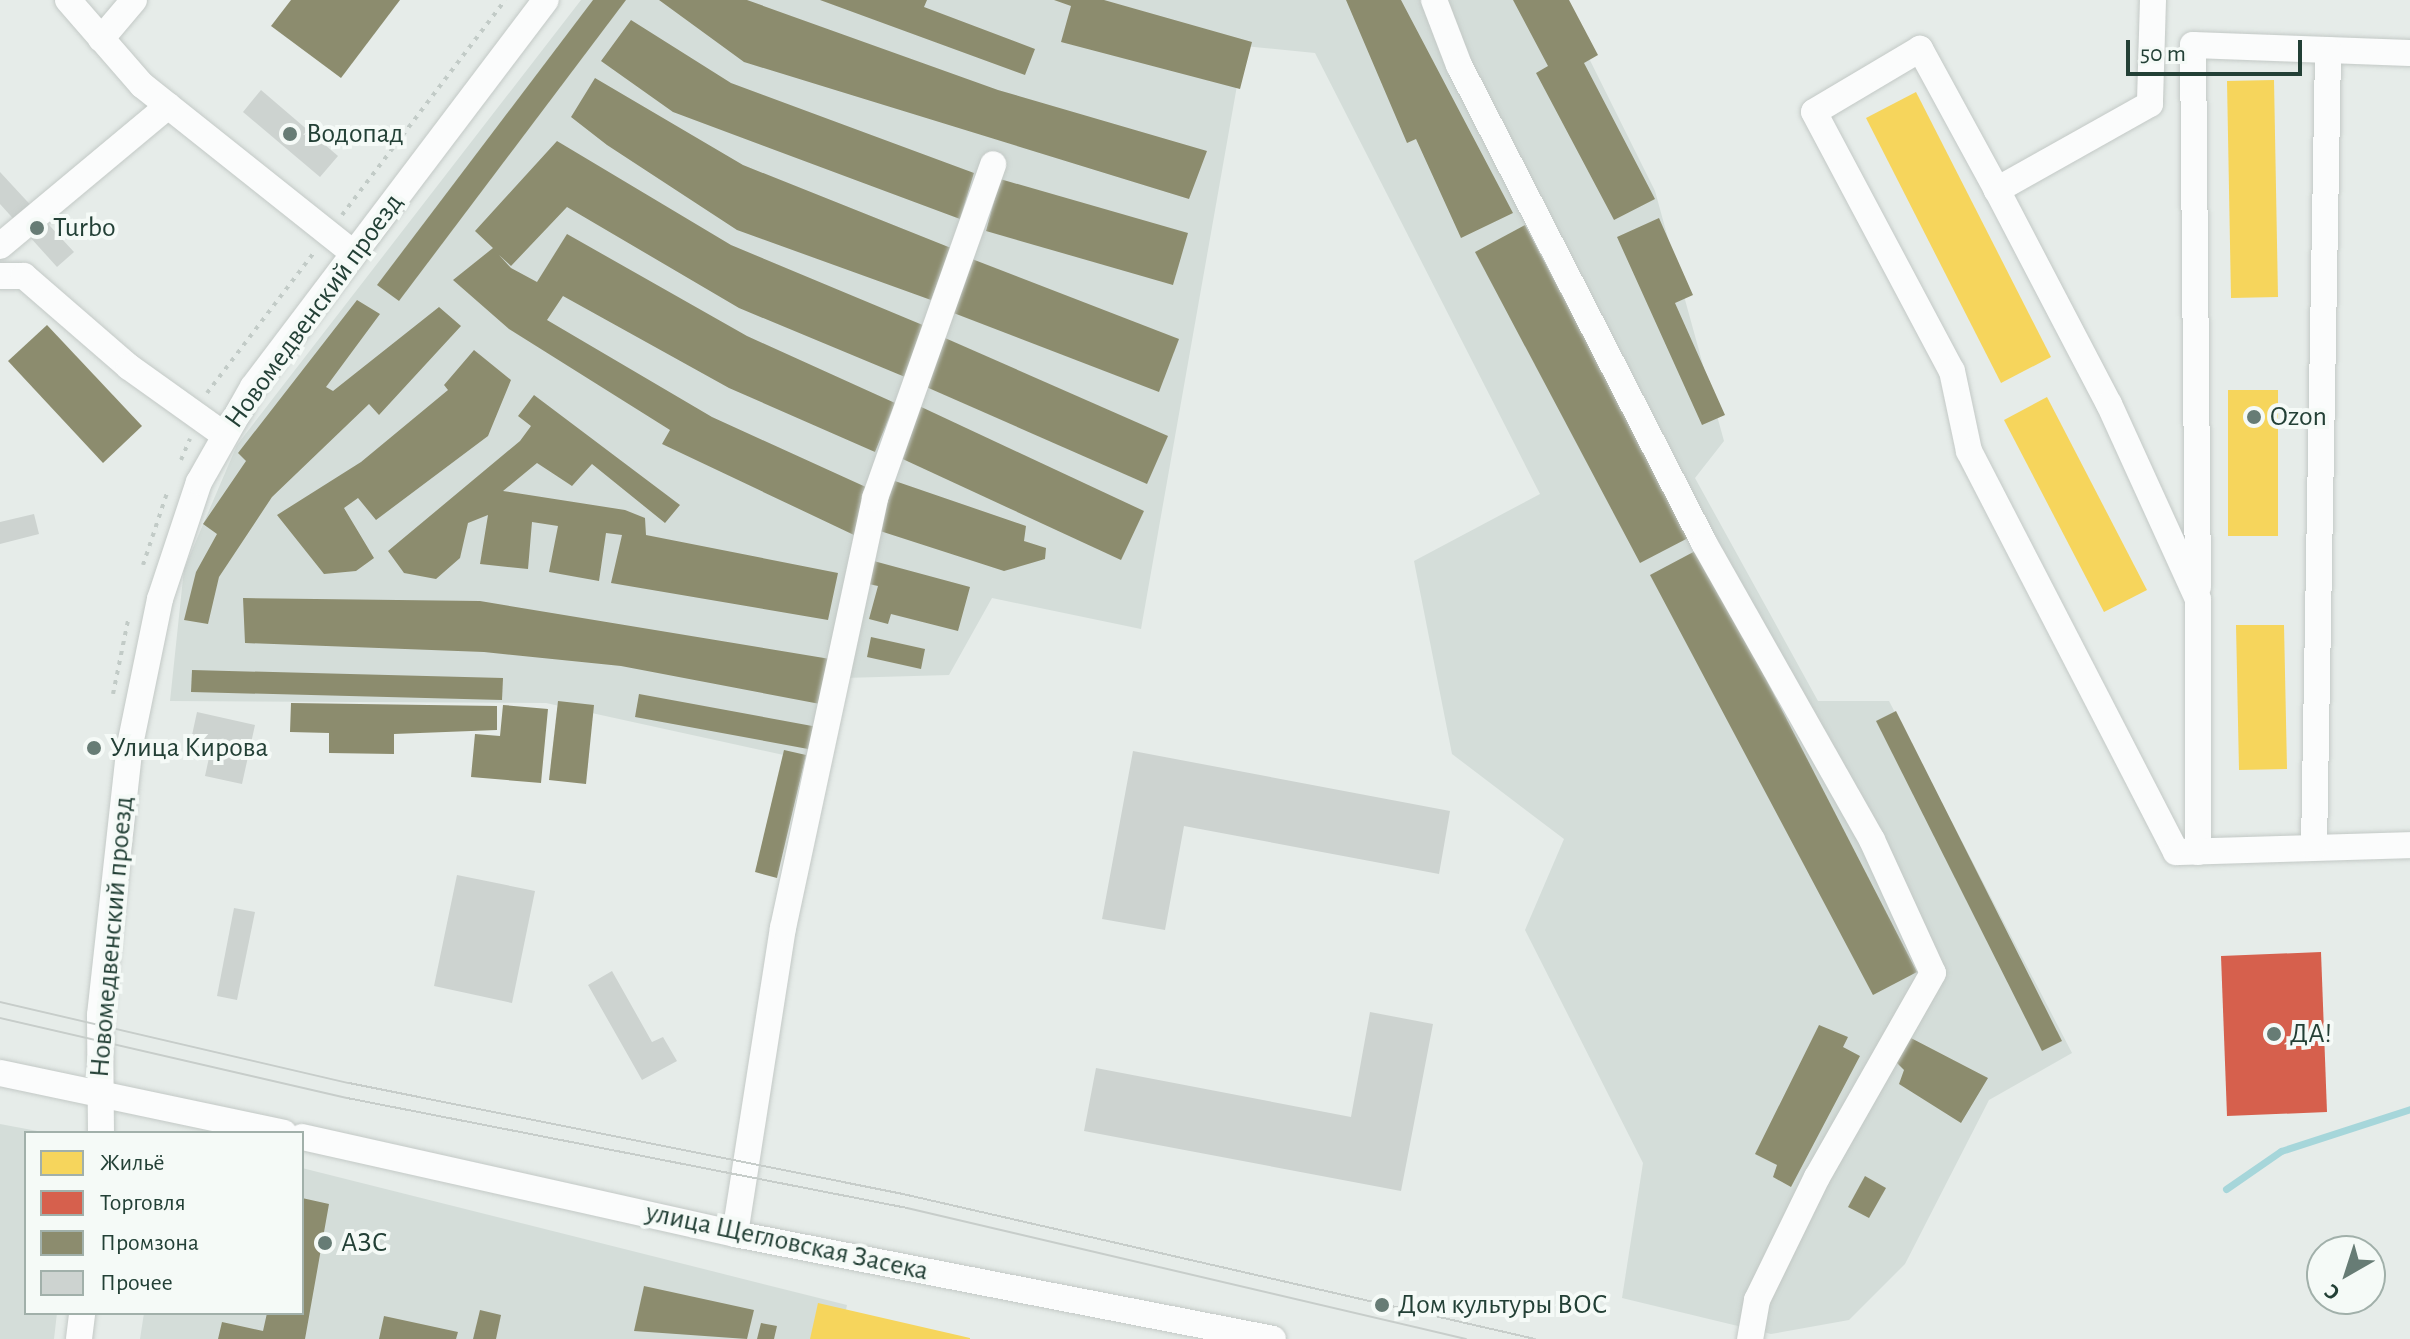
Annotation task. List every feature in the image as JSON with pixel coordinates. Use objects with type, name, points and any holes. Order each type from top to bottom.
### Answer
[{"type":"street","points":[[68,0],[101,39],[168,106],[353,253]]},
{"type":"street","points":[[101,39],[134,0]]},
{"type":"street","name":"Новомедвенский проезд","points":[[101,1131],[100,1015],[145,656],[178,537],[223,434],[353,253],[546,0]]},
{"type":"street","points":[[1434,0],[1459,65],[1704,543],[1872,840],[1933,973],[1817,1177],[1757,1300],[1750,1339]]},
{"type":"street","points":[[1997,190],[2150,104],[2153,0]]},
{"type":"street","points":[[2198,852],[2193,45],[2410,53]]},
{"type":"street","points":[[2198,599],[2109,404],[1920,49],[1814,112],[1952,371],[1969,451],[2176,852],[2410,845]]},
{"type":"street","points":[[2314,847],[2328,50]]},
{"type":"street","points":[[168,106],[0,248],[12,276],[129,367],[223,434]]},
{"type":"street","points":[[735,1234],[783,928],[875,498],[993,164]]},
{"type":"street","points":[[0,1073],[275,1131]]},
{"type":"street","name":"улица Щегловская Засека","points":[[304,1137],[735,1234],[1273,1339]]},
{"type":"street","points":[[79,1339],[82,1315]]},
{"type":"shaded area","points":[[581,0],[1560,0],[1655,191],[1724,441],[1695,478],[1818,701],[1889,701],[2072,1053],[1989,1100],[1905,1264],[1849,1320],[1771,1334],[1622,1298],[1643,1163],[1525,930],[1564,839],[1452,754],[1414,561],[1540,494],[1315,53],[1244,46],[1141,629],[992,598],[949,675],[844,678],[820,763],[546,703],[170,701],[184,569],[237,445]]},
{"type":"shaded area","points":[[0,1124],[37,1131],[24,1131],[24,1315],[57,1315],[54,1339],[0,1339]]},
{"type":"shaded area","points":[[304,1169],[847,1305],[840,1339],[140,1339],[144,1315],[304,1315]]},
{"type":"building: Жильё","points":[[2274,80],[2278,297],[2231,298],[2227,81]]},
{"type":"building: Жильё","points":[[1916,92],[2051,357],[2001,383],[1866,118]]},
{"type":"building: Жильё","points":[[2228,390],[2278,390],[2278,536],[2228,536]]},
{"type":"building: Жильё","points":[[2047,397],[2147,590],[2104,612],[2004,420]]},
{"type":"building: Жильё","points":[[2236,625],[2284,625],[2287,769],[2239,770]]},
{"type":"building: Жильё","points":[[818,1303],[970,1338],[970,1339],[810,1339]]},
{"type":"building: Торговля","name":"ДА!","points":[[2321,952],[2327,1112],[2227,1116],[2221,956]]},
{"type":"building: Промзона","points":[[291,0],[400,0],[341,78],[271,26]]},
{"type":"building: Промзона","points":[[593,0],[626,0],[399,301],[377,285]]},
{"type":"building: Промзона","points":[[659,0],[747,0],[998,90],[1207,151],[1189,199],[744,62]]},
{"type":"building: Промзона","points":[[820,0],[927,0],[924,7],[1035,49],[1025,75]]},
{"type":"building: Промзона","points":[[1054,0],[1104,0],[1252,42],[1240,89],[1061,42],[1071,6]]},
{"type":"building: Промзона","points":[[1346,0],[1401,0],[1513,213],[1461,238],[1416,139],[1407,143]]},
{"type":"building: Промзона","points":[[1513,0],[1569,0],[1598,55],[1584,63],[1655,199],[1614,220],[1536,73],[1548,66]]},
{"type":"building: Промзона","points":[[631,20],[731,83],[974,173],[960,219],[673,112],[601,61]]},
{"type":"building: Промзона","points":[[595,78],[743,165],[951,248],[931,300],[737,230],[607,145],[571,117]]},
{"type":"building: Промзона","points":[[557,141],[731,245],[925,326],[905,377],[739,308],[567,207],[511,266],[499,255],[511,268],[537,282],[567,234],[747,336],[895,403],[875,452],[729,388],[563,296],[547,320],[712,417],[868,488],[854,535],[662,444],[670,430],[509,329],[453,280],[493,248],[475,231]]},
{"type":"building: Промзона","points":[[1000,179],[1188,233],[1173,285],[986,231]]},
{"type":"building: Промзона","points":[[1659,218],[1693,295],[1675,303],[1725,415],[1702,425],[1617,237]]},
{"type":"building: Промзона","points":[[1525,225],[1690,537],[1640,563],[1475,252]]},
{"type":"building: Промзона","points":[[972,259],[1179,339],[1159,392],[951,312]]},
{"type":"building: Промзона","points":[[357,300],[380,314],[326,387],[333,391],[439,307],[461,326],[379,415],[369,404],[272,497],[219,577],[208,624],[184,620],[196,572],[217,534],[203,524],[246,461],[238,453]]},
{"type":"building: Промзона","points":[[47,325],[142,426],[103,463],[8,361]]},
{"type":"building: Промзона","points":[[945,338],[1168,436],[1147,484],[924,386]]},
{"type":"building: Промзона","points":[[474,350],[511,380],[488,436],[376,520],[358,498],[344,508],[374,558],[356,571],[324,574],[277,515],[361,462],[448,390],[444,385]]},
{"type":"building: Промзона","points":[[534,395],[680,505],[665,523],[592,464],[572,486],[537,463],[503,491],[625,510],[645,518],[646,535],[838,573],[828,620],[611,583],[622,535],[606,533],[599,581],[549,572],[558,526],[532,522],[528,569],[480,564],[488,515],[468,523],[460,558],[436,579],[404,573],[388,551],[520,441],[531,426],[518,416]]},
{"type":"building: Промзона","points":[[917,405],[1144,511],[1121,560],[894,455]]},
{"type":"building: Промзона","points":[[892,480],[1026,526],[1024,541],[1046,548],[1045,559],[1004,571],[877,530]]},
{"type":"building: Промзона","points":[[1699,549],[1917,972],[1873,995],[1650,575]]},
{"type":"building: Промзона","points":[[870,560],[970,587],[958,631],[891,614],[888,624],[869,619],[878,586],[864,583]]},
{"type":"building: Промзона","points":[[243,598],[480,601],[830,659],[820,704],[621,666],[484,652],[245,643]]},
{"type":"building: Промзона","points":[[871,637],[925,649],[921,669],[867,657]]},
{"type":"building: Промзона","points":[[192,670],[503,678],[502,700],[191,692]]},
{"type":"building: Промзона","points":[[639,694],[823,728],[819,751],[635,717]]},
{"type":"building: Промзона","points":[[558,701],[594,705],[586,784],[549,780]]},
{"type":"building: Промзона","points":[[291,703],[497,706],[497,730],[394,734],[394,754],[329,753],[329,733],[290,732]]},
{"type":"building: Промзона","points":[[503,705],[548,709],[541,783],[471,777],[475,734],[500,736]]},
{"type":"building: Промзона","points":[[1896,711],[2062,1041],[2042,1051],[1876,721]]},
{"type":"building: Промзона","points":[[784,750],[806,755],[777,878],[755,872]]},
{"type":"building: Промзона","points":[[1819,1025],[1848,1037],[1843,1047],[1860,1056],[1791,1187],[1773,1177],[1777,1165],[1755,1154]]},
{"type":"building: Промзона","points":[[1909,1037],[1988,1078],[1961,1123],[1899,1084],[1904,1070],[1896,1062]]},
{"type":"building: Промзона","points":[[1865,1176],[1886,1188],[1869,1218],[1848,1207]]},
{"type":"building: Промзона","points":[[304,1198],[329,1204],[305,1339],[218,1339],[222,1322],[263,1331],[267,1315],[304,1315]]},
{"type":"building: Промзона","points":[[644,1286],[754,1310],[747,1339],[634,1331]]},
{"type":"building: Промзона","points":[[480,1310],[501,1315],[496,1339],[473,1339]]},
{"type":"building: Промзона","points":[[384,1316],[458,1332],[456,1339],[379,1339]]},
{"type":"building: Промзона","points":[[761,1323],[777,1326],[774,1339],[757,1339]]},
{"type":"building: Прочее","name":"Водопад","points":[[261,90],[338,156],[320,177],[243,112]]},
{"type":"building: Прочее","name":"Turbo","points":[[0,172],[74,252],[57,267],[0,204]]},
{"type":"building: Прочее","points":[[34,514],[39,534],[0,544],[0,522]]},
{"type":"building: Прочее","points":[[197,712],[255,725],[242,784],[205,776],[210,753],[189,749]]},
{"type":"building: Прочее","points":[[1133,751],[1450,811],[1439,874],[1184,826],[1165,930],[1102,919]]},
{"type":"building: Прочее","points":[[457,875],[535,891],[512,1003],[434,986]]},
{"type":"building: Прочее","points":[[234,908],[255,912],[237,1000],[217,996]]},
{"type":"building: Прочее","points":[[612,971],[652,1042],[663,1037],[677,1061],[642,1080],[588,985]]},
{"type":"building: Прочее","points":[[1370,1012],[1433,1024],[1401,1191],[1084,1131],[1096,1068],[1351,1117]]},
{"type":"waterway","points":[[2226,1189],[2281,1151],[2410,1109]]},
{"type":"tram line","points":[[0,1002],[349,1083],[903,1194],[1535,1339]]},
{"type":"tram line","points":[[0,1018],[347,1098],[907,1208],[1466,1339]]},
{"type":"place","name":"Водопад","points":[[290,134]]},
{"type":"place","name":"Turbo","points":[[37,228]]},
{"type":"place","name":"Ozon","points":[[2254,417]]},
{"type":"place","name":"Улица Кирова","points":[[94,748]]},
{"type":"place","name":"ДА!","points":[[2274,1034]]},
{"type":"place","name":"АЗС","points":[[325,1243]]},
{"type":"place","name":"Дом культуры ВОС","points":[[1382,1305]]}]
